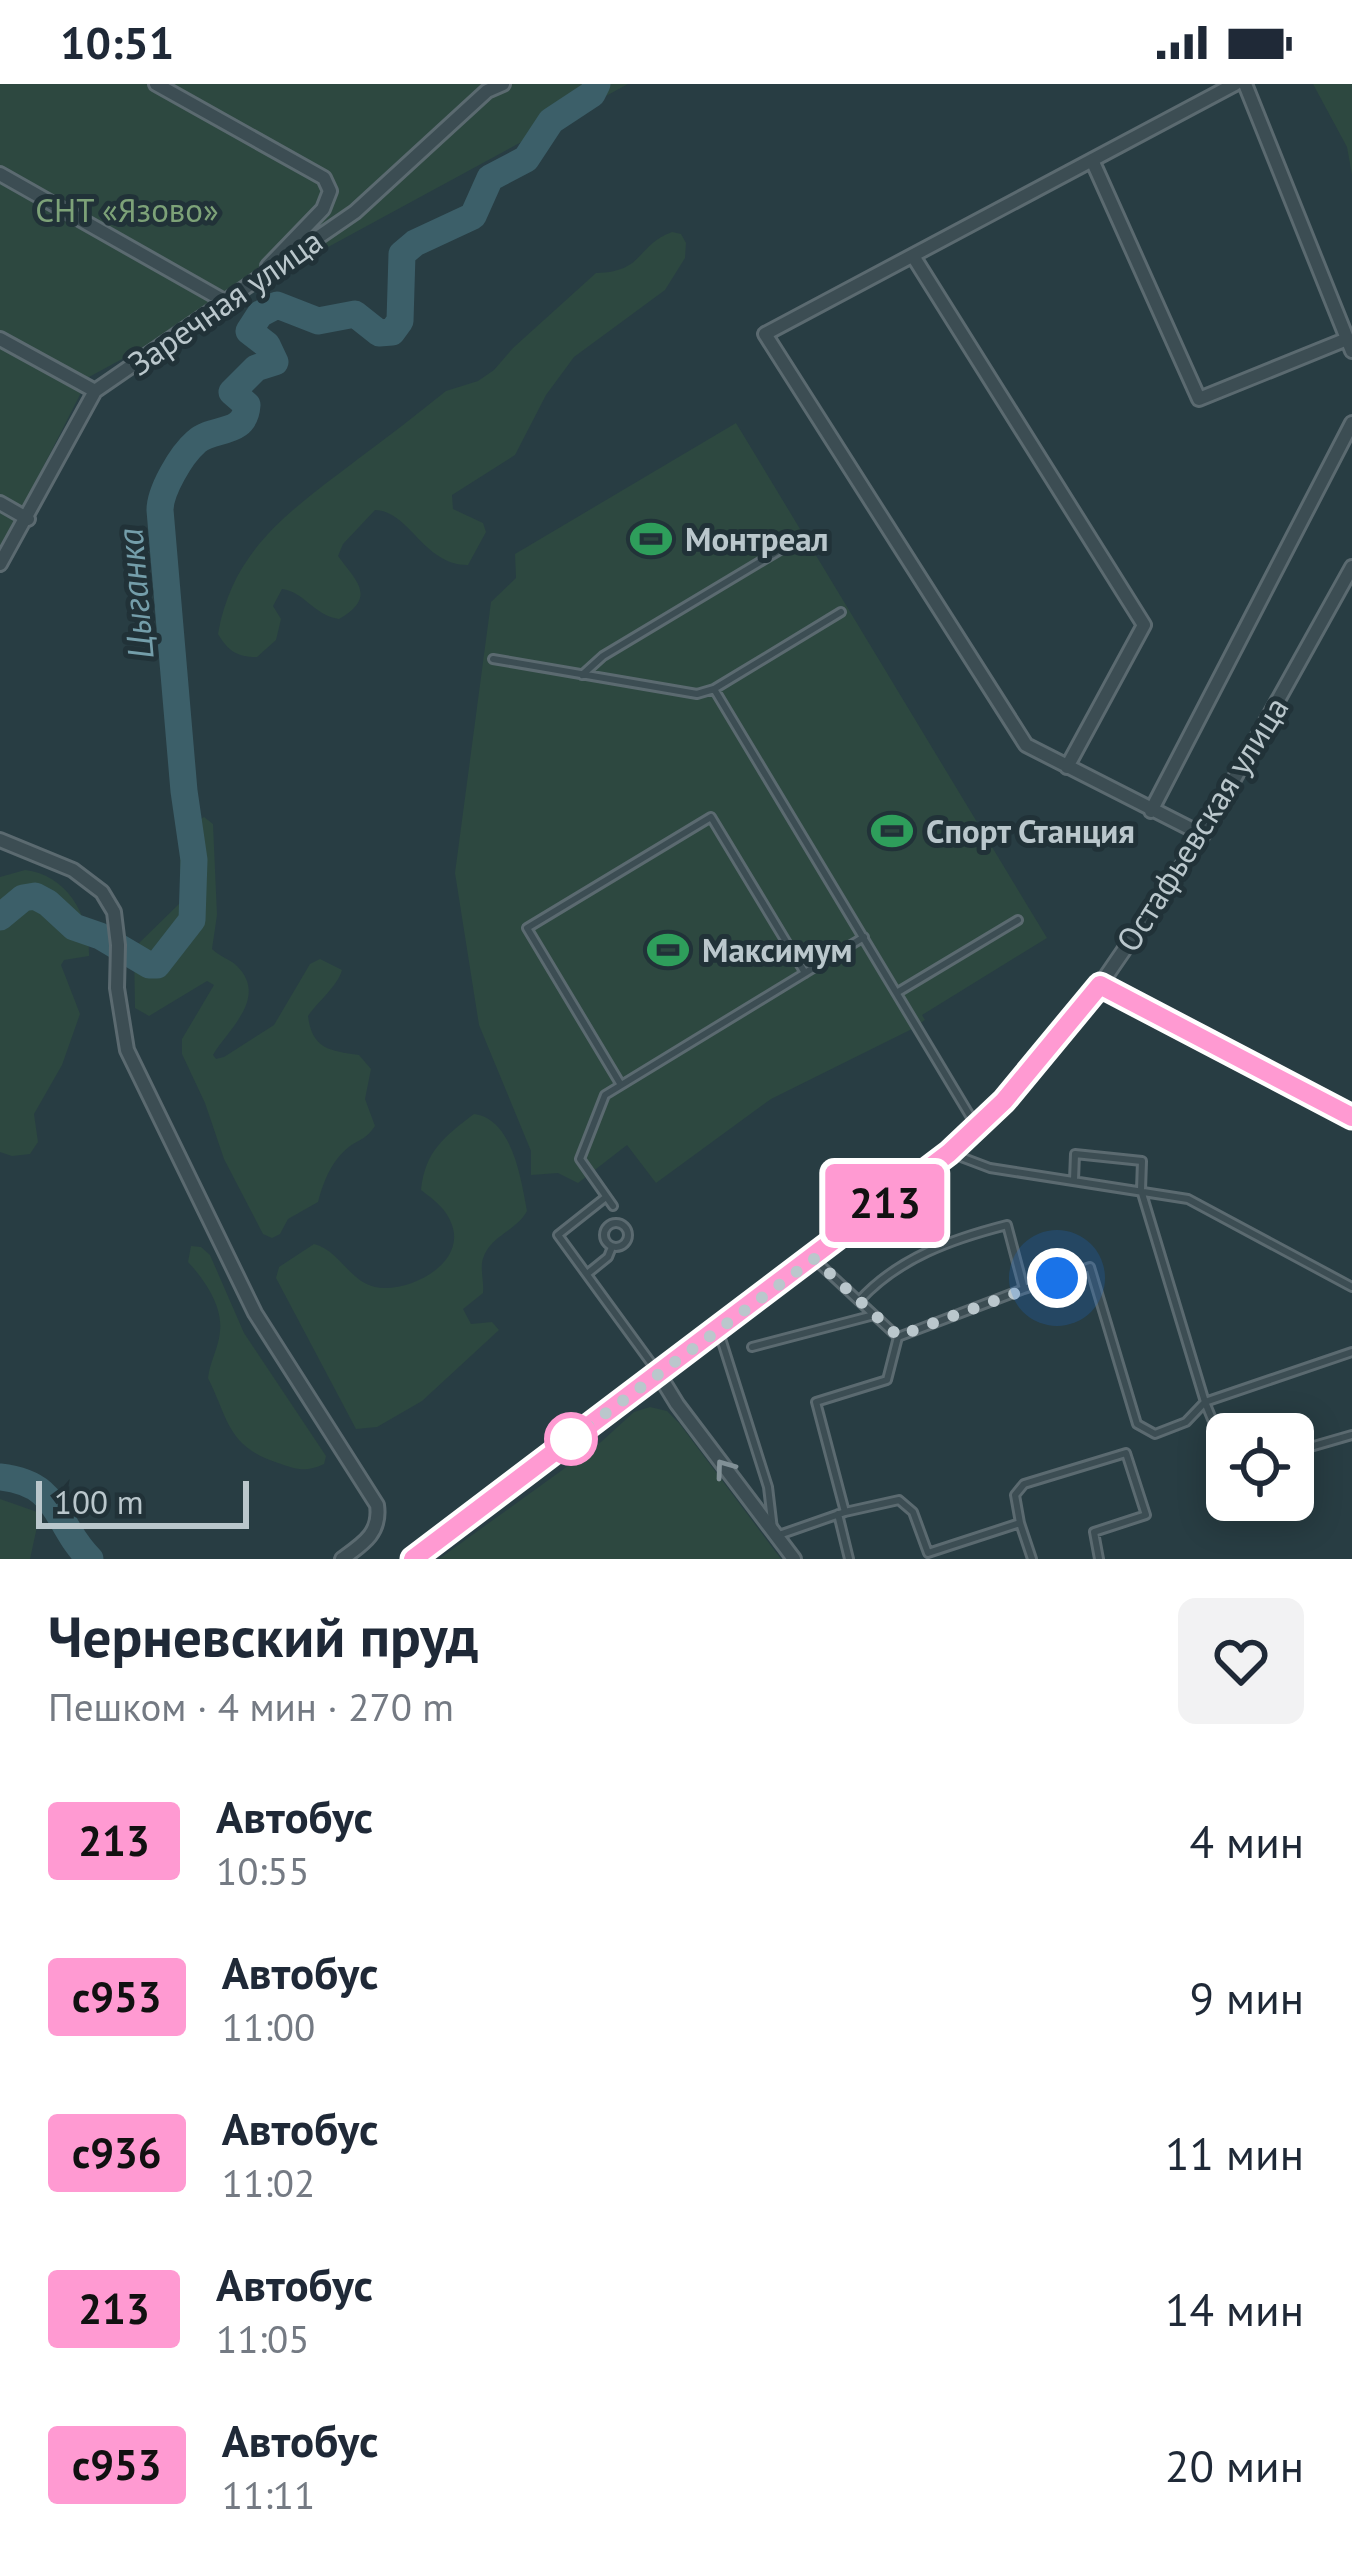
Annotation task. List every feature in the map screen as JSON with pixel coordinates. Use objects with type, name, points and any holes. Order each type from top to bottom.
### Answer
[{"type":"street","points":[[156,84],[324,178],[330,191],[323,209],[242,292]]},
{"type":"street","name":"Заречная улица","points":[[0,564],[95,391],[355,212],[481,88],[503,84]]},
{"type":"street","points":[[1203,835],[1026,745],[765,334],[1235,84]]},
{"type":"street","points":[[1092,160],[1199,399],[1350,345],[1245,84]]},
{"type":"street","points":[[0,174],[226,302]]},
{"type":"street","points":[[913,256],[1144,625],[1067,767]]},
{"type":"street","points":[[0,339],[95,391]]},
{"type":"street","points":[[1151,811],[1352,423]]},
{"type":"street","points":[[0,503],[28,519]]},
{"type":"street","name":"Остафьевская улица","points":[[412,1559],[949,1153],[1036,1065],[1100,985],[1203,835],[1352,567]]},
{"type":"street","points":[[0,841],[73,870],[101,892],[114,911],[117,988],[127,1050],[255,1313],[377,1505],[378,1522],[371,1536],[342,1559]]},
{"type":"street","points":[[1100,985],[1352,1118]]},
{"type":"street","points":[[658,1373],[794,1559]]},
{"type":"lane","points":[[581,675],[603,656],[785,547]]},
{"type":"lane","points":[[493,658],[697,694],[714,689],[841,612]]},
{"type":"lane","points":[[714,689],[977,1127]]},
{"type":"lane","points":[[621,1085],[527,928],[711,817],[805,973]]},
{"type":"lane","points":[[898,992],[1018,920]]},
{"type":"lane","points":[[614,1207],[581,1163],[580,1153],[600,1101],[864,937]]},
{"type":"lane","points":[[949,1153],[990,1168],[1188,1198],[1352,1287]]},
{"type":"lane","points":[[1074,1180],[1075,1154],[1142,1161],[1141,1190],[1209,1413]]},
{"type":"lane","points":[[606,1197],[558,1234],[658,1373]]},
{"type":"lane","points":[[620,1223],[628,1239],[612,1247],[604,1232],[620,1223]]},
{"type":"lane","points":[[859,1300],[883,1274],[958,1238],[1007,1225],[1024,1288]]},
{"type":"lane","points":[[587,1274],[608,1257],[612,1247]]},
{"type":"lane","points":[[814,1259],[898,1336]]},
{"type":"lane","points":[[898,1336],[1090,1267],[1138,1424],[1155,1434],[1186,1422],[1205,1402],[1352,1352]]},
{"type":"lane","points":[[752,1347],[874,1315]]},
{"type":"lane","points":[[718,1329],[768,1487],[774,1537],[842,1513],[899,1500],[913,1512],[928,1553],[1020,1523]]},
{"type":"lane","points":[[849,1559],[817,1402],[887,1380],[898,1336]]},
{"type":"lane","points":[[1314,1446],[1352,1435]]},
{"type":"lane","points":[[1032,1559],[1015,1496],[1024,1484],[1126,1453],[1145,1515],[1094,1532],[1100,1559]]},
{"type":"green space","name":"СНТ «Язово»","points":[[0,84],[628,84],[89,377],[0,552]]},
{"type":"green space","points":[[1313,84],[1352,84],[1352,175],[1347,147]]},
{"type":"green space","points":[[672,232],[681,234],[686,243],[685,258],[665,290],[574,357],[546,395],[515,455],[452,495],[453,509],[483,523],[486,532],[468,565],[439,557],[398,519],[375,510],[343,544],[338,556],[360,589],[358,604],[351,611],[339,619],[330,617],[282,589],[273,606],[281,619],[276,640],[257,657],[239,654],[226,645],[218,634],[237,577],[289,513],[446,391],[478,381],[494,370],[596,273],[623,268]]},
{"type":"green space","points":[[736,423],[1047,938],[922,1015],[925,1020],[910,1030],[771,1099],[656,1183],[627,1145],[578,1183],[558,1173],[531,1175],[531,1151],[479,1025],[455,873],[491,602],[516,578],[515,554]]},
{"type":"green space","points":[[204,817],[213,824],[217,915],[212,949],[237,966],[249,990],[242,1013],[213,1055],[224,1057],[274,1025],[310,964],[320,959],[342,970],[308,1016],[310,1027],[318,1042],[331,1050],[359,1055],[371,1069],[365,1099],[375,1126],[338,1158],[318,1202],[288,1219],[272,1238],[263,1234],[224,1159],[182,1054],[182,1039],[214,985],[207,981],[149,1016],[135,1008],[134,948],[180,903],[180,832]]},
{"type":"green space","points":[[25,870],[53,880],[73,900],[85,926],[89,956],[64,960],[61,965],[80,1014],[62,1065],[34,1114],[38,1142],[30,1154],[12,1156],[0,1152],[0,877]]},
{"type":"green space","points":[[474,1114],[487,1118],[506,1139],[527,1211],[490,1246],[482,1263],[483,1293],[463,1309],[471,1324],[492,1322],[499,1330],[422,1401],[377,1427],[356,1429],[276,1278],[279,1267],[314,1244],[375,1287],[403,1286],[431,1273],[451,1252],[454,1239],[446,1214],[421,1190],[423,1176],[438,1146]]},
{"type":"green space","points":[[191,1246],[210,1255],[244,1333],[326,1456],[324,1464],[301,1469],[278,1463],[248,1448],[232,1430],[208,1378],[219,1337],[219,1312],[188,1262]]},
{"type":"green space","points":[[650,1407],[667,1411],[679,1423],[781,1559],[439,1559],[601,1442],[634,1412]]},
{"type":"green space","points":[[0,1499],[40,1513],[30,1559],[0,1559]]},
{"type":"waterway","name":"Цыганка","points":[[0,917],[23,898],[35,896],[74,927],[100,936],[149,965],[157,965],[192,920],[194,860],[160,510],[167,484],[196,442],[241,422],[247,405],[232,392],[256,368],[275,362],[267,345],[249,331],[260,314],[277,305],[318,321],[355,314],[379,333],[392,332],[400,321],[402,254],[473,216],[490,178],[526,159],[551,121],[592,94],[597,84]]},
{"type":"waterway","points":[[0,1477],[20,1481],[46,1496],[90,1559]]},
{"type":"bus line","name":"213","points":[[413,1559],[949,1153],[1004,1101],[1100,985],[1352,1117]]},
{"type":"place","name":"Монтреал","points":[[651,539]]},
{"type":"place","name":"Спорт Станция","points":[[892,831]]},
{"type":"place","name":"Максимум","points":[[668,950]]},
{"type":"route","points":[[571,1439],[814,1259],[898,1336],[1057,1278]]}]
